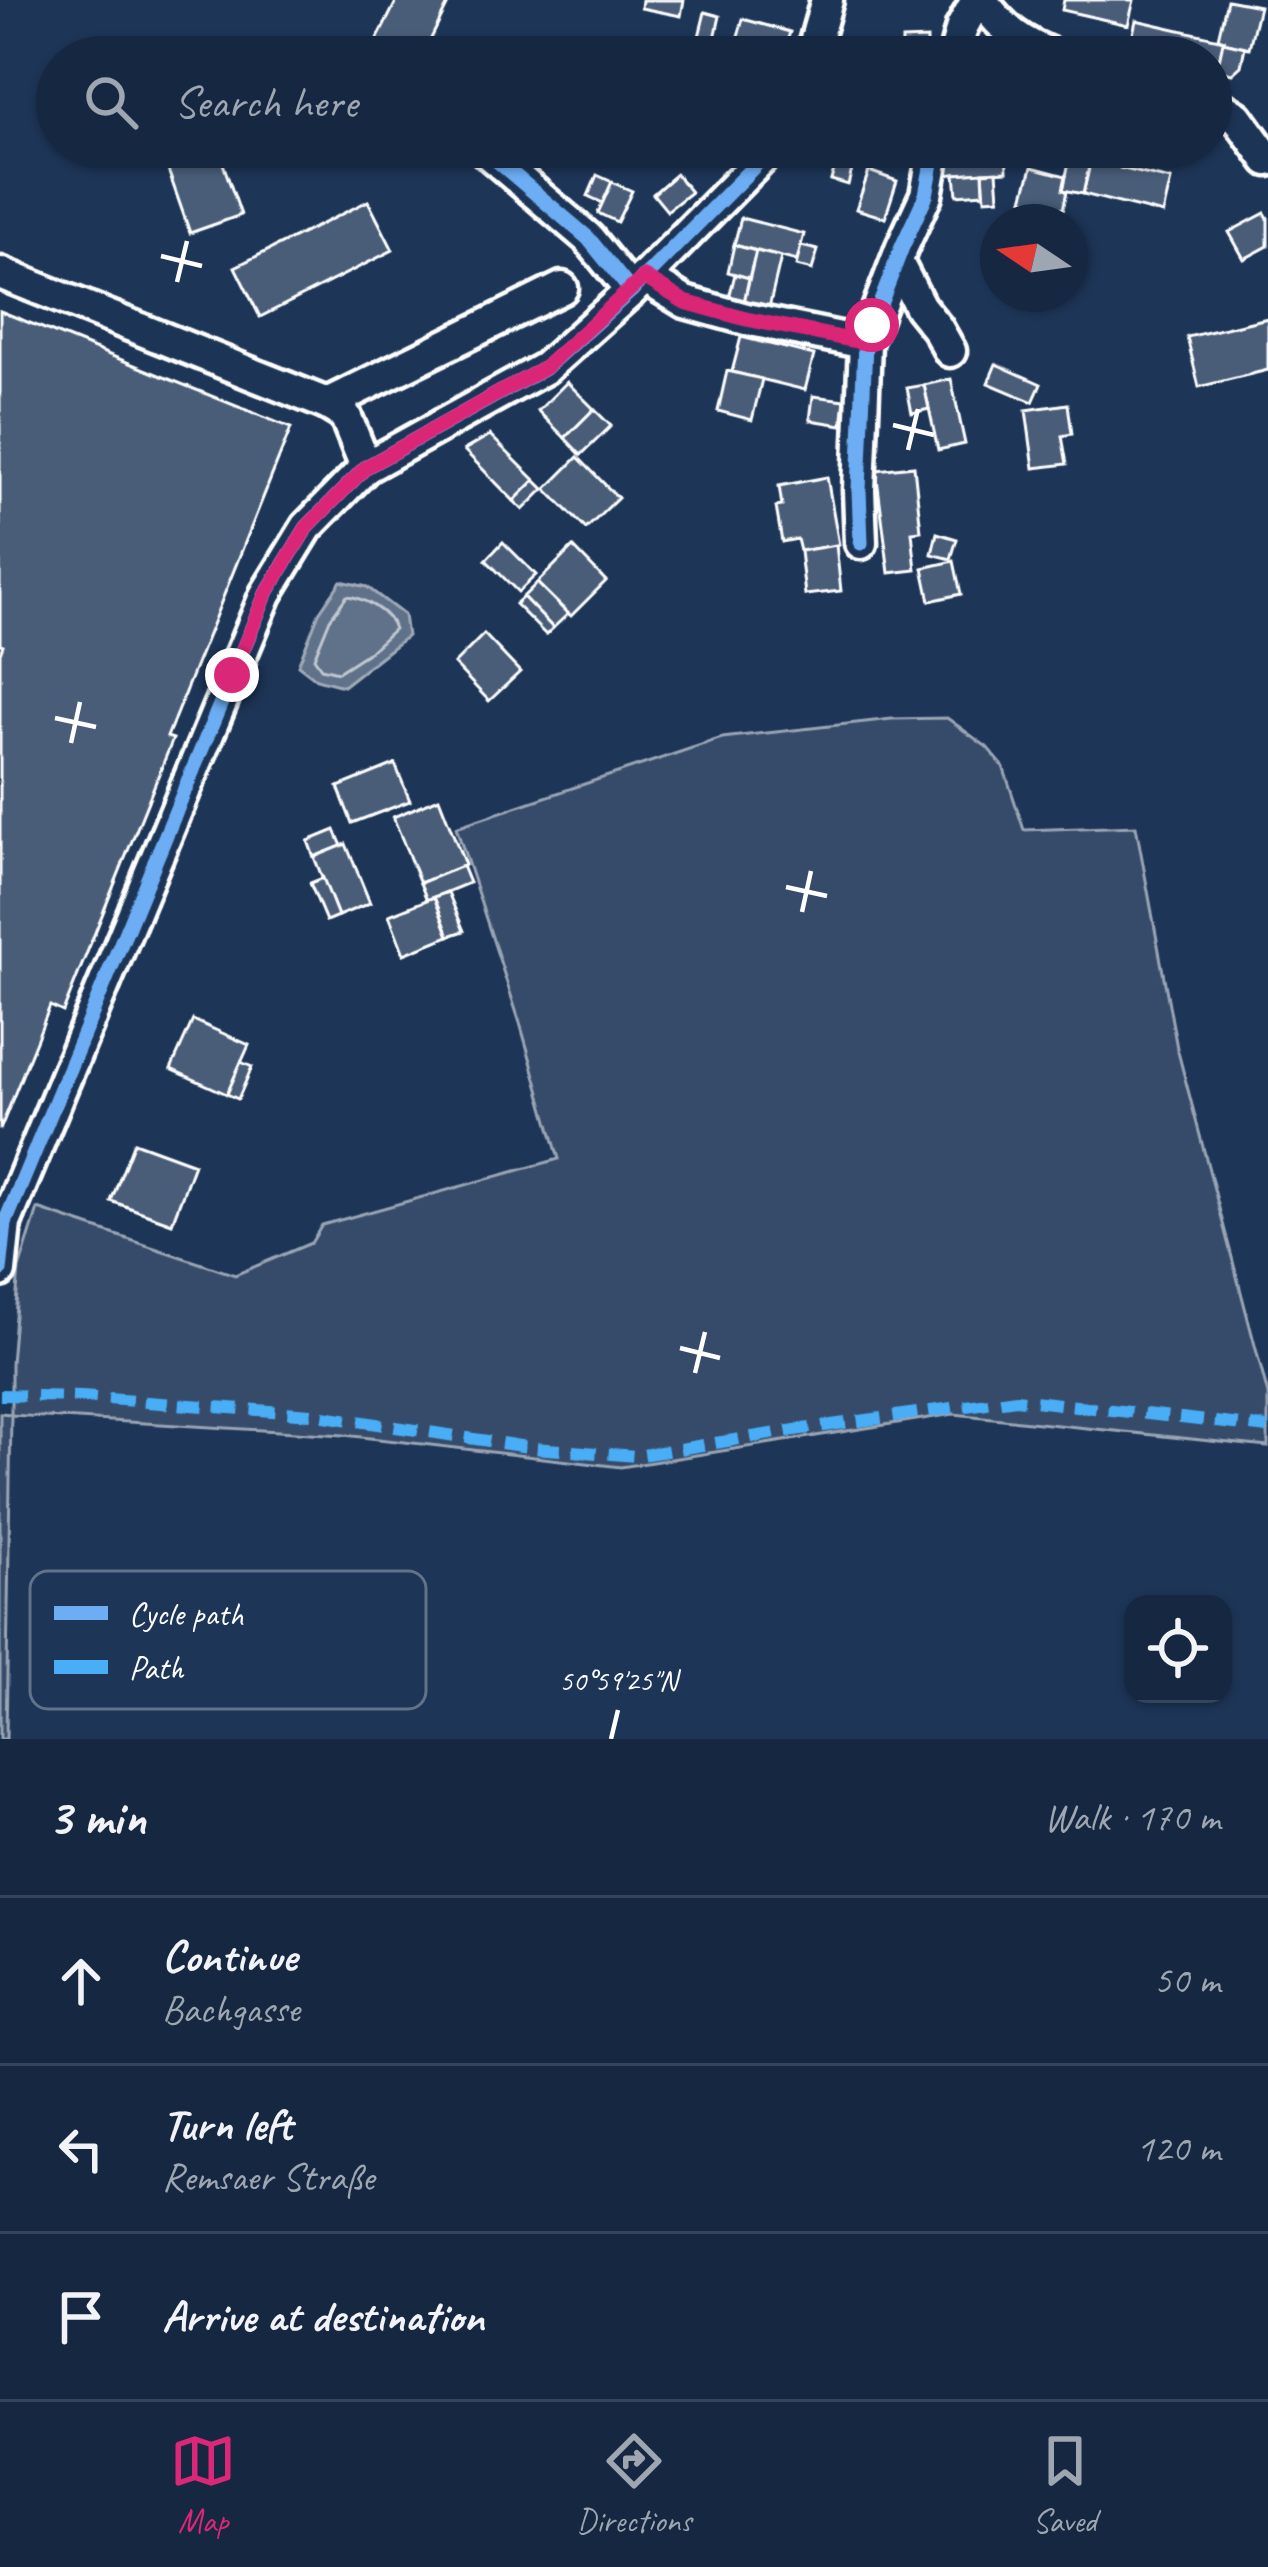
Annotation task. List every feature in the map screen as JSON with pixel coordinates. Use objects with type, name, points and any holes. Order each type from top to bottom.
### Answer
[{"type":"street","points":[[817,36],[827,0]]},
{"type":"street","points":[[960,36],[979,0],[1014,36]]},
{"type":"street","points":[[1232,113],[1268,160]]},
{"type":"street","points":[[506,168],[638,284],[746,319],[866,343]]},
{"type":"street","points":[[0,1271],[5,1222],[266,594],[307,527],[366,467],[544,368],[638,284],[752,168]]},
{"type":"street","points":[[861,544],[866,343],[926,195],[930,168]]},
{"type":"street","points":[[897,262],[950,351]]},
{"type":"street","points":[[0,273],[327,404],[345,415],[366,467]]},
{"type":"street","points":[[327,404],[562,287]]},
{"type":"shaded area","points":[[947,718],[987,747],[1003,766],[1024,830],[1136,826],[1177,1048],[1268,1395],[1268,1447],[954,1414],[621,1467],[344,1435],[11,1415],[6,1739],[0,1739],[0,1413],[11,1414],[19,1269],[38,1209],[235,1275],[311,1243],[322,1225],[559,1159],[456,827],[722,738],[892,719]]},
{"type":"water","points":[[341,581],[367,587],[404,615],[407,636],[343,686],[316,679],[298,665],[319,613]]},
{"type":"building","points":[[397,0],[450,0],[432,36],[379,36]]},
{"type":"building","points":[[642,0],[684,0],[681,16],[641,8]]},
{"type":"building","points":[[1064,0],[1134,0],[1128,25],[1062,10]]},
{"type":"building","points":[[1227,0],[1259,6],[1249,48],[1232,44],[1232,36],[1218,36]]},
{"type":"building","points":[[705,12],[720,16],[716,36],[699,36]]},
{"type":"building","points":[[743,19],[790,32],[789,36],[738,36]]},
{"type":"building","points":[[1136,20],[1206,36],[1133,36]]},
{"type":"building","points":[[1232,44],[1245,47],[1241,66],[1232,74]]},
{"type":"building","points":[[225,168],[241,215],[190,233],[168,170]]},
{"type":"building","points":[[835,168],[852,168],[848,185],[831,180]]},
{"type":"building","points":[[940,168],[1007,168],[1007,171],[939,175]]},
{"type":"building","points":[[1032,168],[1066,176],[1064,204],[1023,199]]},
{"type":"building","points":[[1068,168],[1089,168],[1083,194],[1063,190]]},
{"type":"building","points":[[1089,168],[1120,168],[1171,180],[1163,214],[1083,194]]},
{"type":"building","points":[[869,171],[897,181],[885,218],[856,209]]},
{"type":"building","points":[[997,171],[999,198],[985,199],[983,172]]},
{"type":"building","points":[[983,172],[984,193],[957,195],[955,174]]},
{"type":"building","points":[[676,174],[691,192],[667,211],[653,194]]},
{"type":"building","points":[[597,175],[612,182],[603,203],[588,196]]},
{"type":"building","points":[[612,182],[632,191],[617,222],[598,213]]},
{"type":"building","points":[[368,201],[393,250],[260,317],[235,267]]},
{"type":"building","points":[[1265,213],[1268,246],[1244,259],[1229,232]]},
{"type":"building","points":[[741,218],[804,234],[797,261],[734,245]]},
{"type":"building","points":[[734,245],[756,251],[749,278],[728,272]]},
{"type":"building","points":[[801,246],[818,250],[812,270],[796,266]]},
{"type":"building","points":[[756,251],[781,257],[769,308],[744,302]]},
{"type":"building","points":[[735,274],[749,278],[744,302],[729,298]]},
{"type":"building","points":[[0,311],[291,428],[63,1012],[50,1006],[0,1130],[3,645]]},
{"type":"building","points":[[1268,318],[1268,370],[1199,387],[1187,337]]},
{"type":"building","points":[[741,337],[814,355],[805,390],[732,372]]},
{"type":"building","points":[[996,364],[1041,384],[1033,402],[988,383]]},
{"type":"building","points":[[727,371],[762,379],[752,420],[718,411]]},
{"type":"building","points":[[951,379],[965,444],[938,450],[924,385]]},
{"type":"building","points":[[567,382],[594,409],[565,438],[538,411]]},
{"type":"building","points":[[924,385],[929,409],[912,413],[907,388]]},
{"type":"building","points":[[813,396],[845,400],[842,425],[810,420]]},
{"type":"building","points":[[1068,404],[1072,434],[1062,436],[1067,464],[1034,468],[1026,410]]},
{"type":"building","points":[[594,409],[611,426],[581,455],[565,438]]},
{"type":"building","points":[[490,435],[535,480],[514,501],[464,450]]},
{"type":"building","points":[[578,457],[618,498],[586,529],[546,489]]},
{"type":"building","points":[[914,466],[921,531],[912,532],[916,570],[889,573],[876,470]]},
{"type":"building","points":[[827,477],[839,545],[800,551],[797,539],[782,542],[776,507],[782,506],[779,486]]},
{"type":"building","points":[[535,480],[544,489],[523,510],[514,501]]},
{"type":"building","points":[[937,533],[957,539],[951,559],[932,554]]},
{"type":"building","points":[[503,542],[536,575],[518,592],[486,560]]},
{"type":"building","points":[[836,545],[841,591],[805,595],[800,551]]},
{"type":"building","points":[[573,547],[606,581],[571,616],[537,583]]},
{"type":"building","points":[[954,561],[961,594],[930,601],[923,568]]},
{"type":"building","points":[[537,583],[568,614],[553,628],[523,597]]},
{"type":"building","points":[[523,597],[553,628],[546,635],[515,604]]},
{"type":"building","points":[[484,634],[520,672],[489,701],[454,664]]},
{"type":"building","points":[[395,764],[410,801],[352,823],[338,787]]},
{"type":"building","points":[[439,798],[465,865],[420,883],[393,817]]},
{"type":"building","points":[[335,830],[342,846],[314,857],[308,841]]},
{"type":"building","points":[[346,844],[370,903],[338,916],[314,857]]},
{"type":"building","points":[[462,866],[469,883],[427,900],[420,883]]},
{"type":"building","points":[[323,878],[338,916],[326,921],[310,883]]},
{"type":"building","points":[[448,892],[464,931],[449,936],[434,897]]},
{"type":"building","points":[[434,897],[449,936],[404,954],[389,915]]},
{"type":"building","points":[[193,1020],[249,1045],[227,1094],[171,1069]]},
{"type":"building","points":[[241,1062],[252,1067],[238,1099],[227,1094]]},
{"type":"building","points":[[134,1142],[194,1164],[172,1223],[111,1201]]},
{"type":"marked path","points":[[0,1395],[311,1414],[534,1448],[636,1456],[1016,1399],[1268,1428]]},
{"type":"cycle path","points":[[506,168],[588,238],[631,291]]},
{"type":"cycle path","points":[[0,1271],[5,1223],[266,594],[307,527],[366,467],[545,368],[631,291],[752,168]]},
{"type":"cycle path","points":[[861,543],[865,343],[926,195],[931,168]]},
{"type":"route","points":[[232,675],[266,594],[307,527],[366,467],[544,368],[644,277],[685,302],[746,319],[866,343],[872,325]]}]
